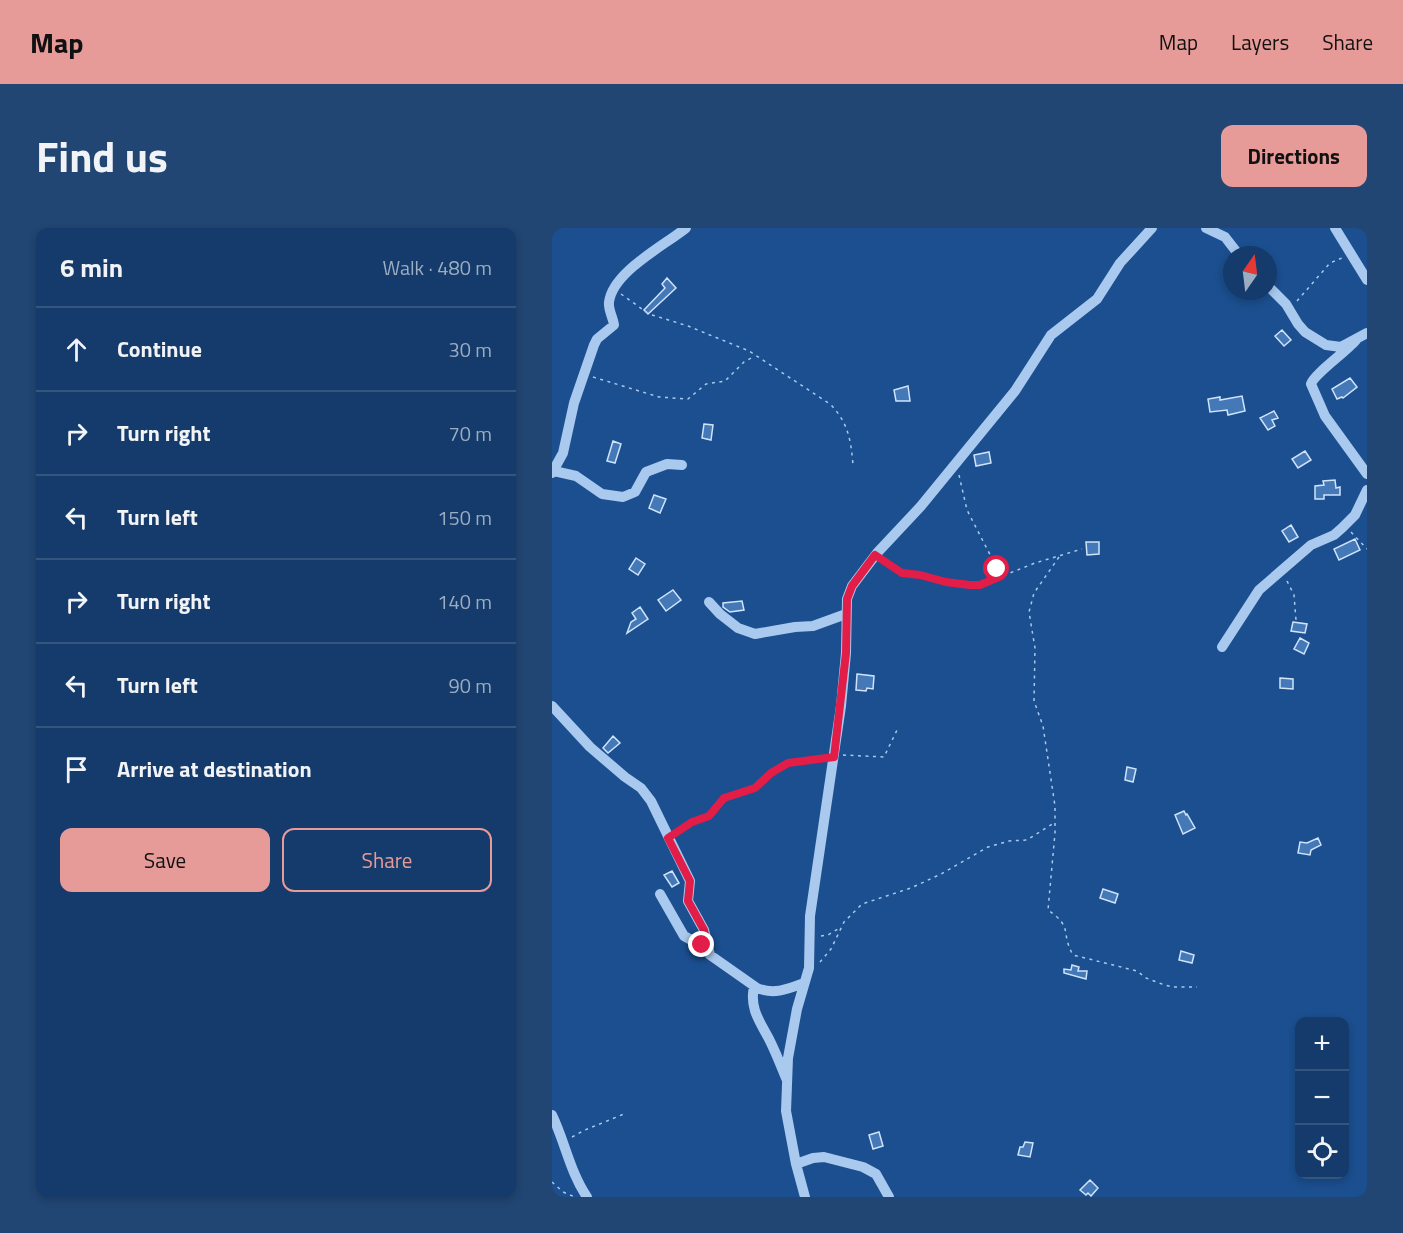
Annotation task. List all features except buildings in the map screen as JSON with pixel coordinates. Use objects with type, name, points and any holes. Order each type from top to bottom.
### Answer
[{"type":"street","points":[[682,465],[667,464],[646,472],[635,492],[623,497],[607,496],[576,476],[553,472],[563,453],[574,403],[597,339],[614,325],[609,308],[615,286],[620,277],[633,266],[686,228]]},
{"type":"street","points":[[805,1197],[786,1111],[787,1080],[792,1032],[809,968],[809,931],[834,757],[846,653],[847,599],[852,586],[875,555],[921,506],[1015,391],[1051,335],[1097,299],[1120,263],[1152,228]]},
{"type":"street","points":[[1206,228],[1225,237],[1232,246]]},
{"type":"street","points":[[1335,228],[1367,280]]},
{"type":"street","points":[[1277,295],[1305,332],[1326,345],[1341,347],[1367,333]]},
{"type":"street","points":[[1356,340],[1316,375],[1311,384],[1325,416],[1367,474]]},
{"type":"street","points":[[1222,646],[1259,590],[1311,545],[1334,535],[1346,525],[1367,490]]},
{"type":"street","points":[[709,602],[738,628],[755,634],[813,626],[846,614]]},
{"type":"street","points":[[552,706],[590,747],[641,788],[651,801],[690,881],[688,901],[704,930],[710,955],[754,987],[765,992],[774,993],[804,983]]},
{"type":"street","points":[[660,894],[684,936],[708,949]]},
{"type":"street","points":[[754,987],[753,999],[756,1016],[787,1080]]},
{"type":"street","points":[[552,1115],[577,1180],[587,1197]]},
{"type":"street","points":[[796,1164],[824,1157],[863,1167],[876,1174],[889,1197]]},
{"type":"path","points":[[1289,310],[1325,268],[1330,263],[1341,259],[1348,249]]},
{"type":"path","points":[[615,286],[623,296],[649,314],[728,341],[756,355],[815,392],[839,413],[848,428],[853,465]]},
{"type":"path","points":[[584,374],[659,397],[688,399],[706,384],[725,381],[744,362],[756,355]]},
{"type":"path","points":[[958,460],[967,510],[1001,576]]},
{"type":"path","points":[[1346,525],[1367,549]]},
{"type":"path","points":[[875,555],[902,573],[946,582],[980,585],[1035,563],[1082,549]]},
{"type":"path","points":[[1059,557],[1034,593],[1029,612],[1035,648],[1034,701],[1043,726],[1055,822],[1051,892],[1047,908],[1064,923],[1068,946],[1073,955],[1137,971],[1146,978],[1172,987],[1197,987]]},
{"type":"path","points":[[1281,572],[1294,596],[1296,620]]},
{"type":"path","points":[[668,838],[692,822],[709,816],[724,798],[755,788],[771,773],[788,763],[847,754],[884,757],[898,728]]},
{"type":"path","points":[[809,968],[824,958],[831,949],[841,927],[852,912],[862,904],[911,888],[942,874],[988,847],[1009,841],[1027,840],[1055,822]]},
{"type":"path","points":[[809,931],[822,936],[841,927]]},
{"type":"path","points":[[564,1142],[585,1130],[624,1114]]},
{"type":"path","points":[[552,1182],[562,1192],[576,1197]]},
{"type":"route","points":[[702,945],[708,949],[704,930],[688,901],[690,881],[668,838],[692,822],[709,816],[724,798],[733,797],[755,788],[776,769],[788,763],[834,757],[846,653],[847,599],[852,586],[875,555],[880,556],[907,575],[920,575],[970,585],[980,585],[1001,576],[997,569]]}]
